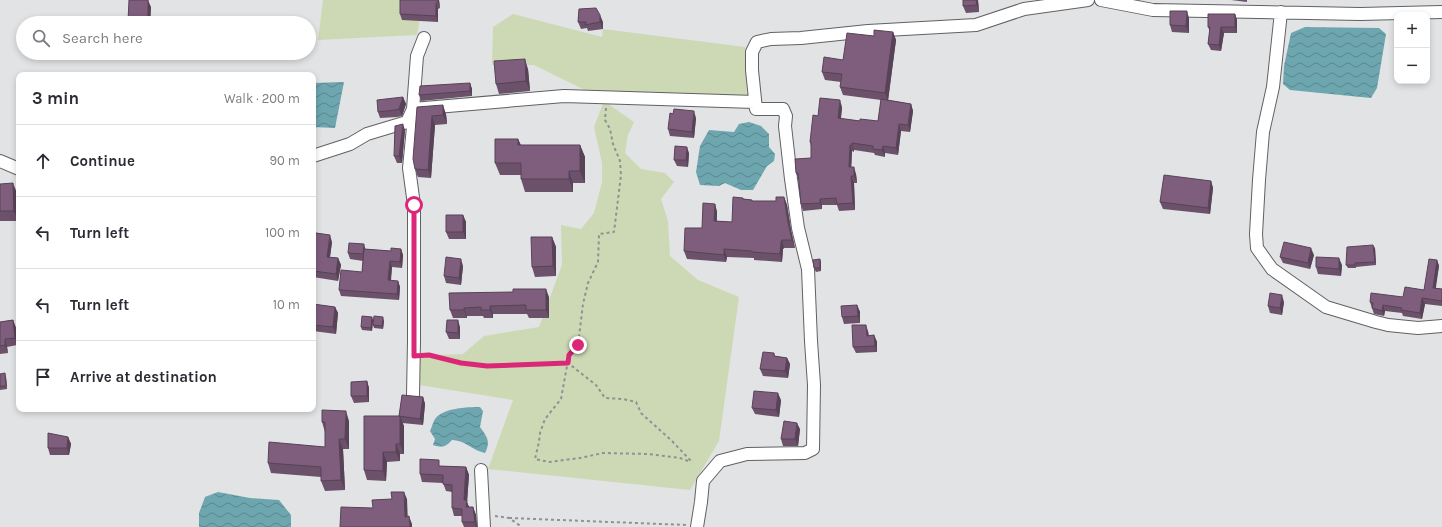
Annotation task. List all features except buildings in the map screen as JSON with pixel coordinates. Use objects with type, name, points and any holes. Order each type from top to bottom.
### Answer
[{"type":"street","points":[[697,526],[703,481],[720,461],[747,454],[805,453],[813,449],[814,386],[808,269],[798,228],[791,180],[785,126],[786,116],[783,109],[756,109],[752,52],[757,42],[771,39],[801,38],[868,31],[976,25],[1052,3],[1088,0]]},
{"type":"street","points":[[1101,0],[1123,2],[1153,10],[1360,14],[1442,12]]},
{"type":"street","points":[[1281,12],[1273,87],[1263,132],[1256,234],[1257,248],[1272,269],[1326,307],[1388,325],[1418,328],[1442,326]]},
{"type":"street","points":[[413,395],[414,205],[409,168],[417,56],[424,38]]},
{"type":"street","points":[[413,109],[564,96],[755,102]]},
{"type":"street","points":[[316,155],[350,144],[368,134],[407,122],[413,109]]},
{"type":"street","points":[[0,161],[16,168]]},
{"type":"street","points":[[481,470],[484,527]]},
{"type":"path","points":[[414,356],[429,355],[461,363],[487,366],[568,363],[596,385],[605,398],[623,399],[636,402],[641,413],[671,440],[692,462],[680,458],[648,454],[603,453],[549,462],[535,459],[540,433],[545,419],[561,399],[568,363],[569,355],[578,345],[583,304],[588,283],[598,262],[599,234],[614,232],[621,175],[620,161],[613,144],[610,129],[605,120],[606,98]]},
{"type":"path","points":[[484,514],[509,518],[697,526]]},
{"type":"path","points":[[509,518],[522,527]]},
{"type":"green space","points":[[323,0],[410,0],[423,3],[417,35],[318,40]]},
{"type":"green space","points":[[513,14],[602,37],[603,29],[745,47],[747,101],[599,97],[534,65],[492,65],[493,27]]},
{"type":"green space","points":[[604,101],[634,122],[628,135],[625,153],[641,169],[665,173],[674,182],[661,199],[668,221],[670,256],[698,280],[739,297],[719,441],[690,490],[488,469],[513,400],[413,384],[414,356],[463,354],[484,336],[539,327],[562,265],[561,225],[581,229],[594,213],[602,182],[602,163],[594,127]]},
{"type":"water","points":[[1305,27],[1379,28],[1386,34],[1377,88],[1371,98],[1290,90],[1283,84],[1284,66],[1291,33]]},
{"type":"water","points":[[344,82],[335,128],[316,127],[316,83]]},
{"type":"water","points":[[749,122],[761,126],[769,134],[769,147],[775,154],[774,161],[767,166],[753,190],[741,190],[725,183],[719,186],[700,185],[696,172],[700,146],[709,130],[734,132],[739,124]]},
{"type":"water","points":[[480,407],[483,411],[480,427],[488,442],[485,453],[452,440],[444,446],[433,445],[435,439],[430,431],[434,420],[439,415],[449,410]]},
{"type":"water","points":[[218,492],[250,498],[279,500],[291,515],[291,527],[199,527],[199,513],[205,497]]},
{"type":"route","points":[[414,205],[414,356],[429,355],[461,363],[487,366],[568,363],[569,355],[578,345]]}]
